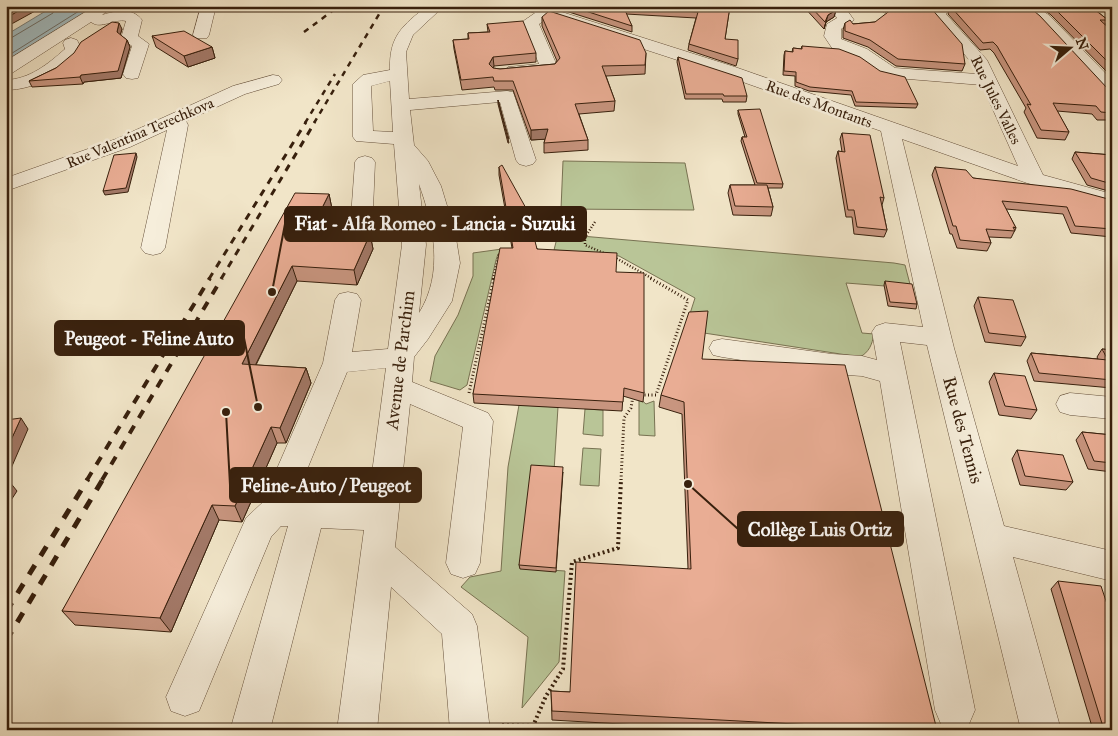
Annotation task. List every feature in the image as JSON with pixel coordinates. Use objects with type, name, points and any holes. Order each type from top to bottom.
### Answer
[{"type":"street","points":[[201,34],[209,6]]},
{"type":"street","name":"Avenue de Parchim","points":[[357,730],[414,245],[400,105],[398,52],[406,34],[418,20],[437,6]]},
{"type":"street","points":[[568,20],[578,15],[582,6]]},
{"type":"street","points":[[836,6],[846,20],[833,27],[832,36],[834,40],[840,46],[863,54],[883,70],[896,73],[988,80]]},
{"type":"street","name":"Rue Jules Valles","points":[[946,6],[937,13],[979,60],[1034,178]]},
{"type":"street","points":[[1026,6],[1044,19],[1112,90]]},
{"type":"street","points":[[52,41],[62,44],[71,43],[95,28],[103,12]]},
{"type":"street","points":[[6,69],[103,12],[130,17],[134,20],[129,38],[141,44],[132,74]]},
{"type":"street","name":"Rue des Montants","points":[[528,14],[547,13],[729,71],[1034,178],[1112,201]]},
{"type":"street","points":[[500,72],[548,68],[528,14],[513,25]]},
{"type":"street","points":[[6,85],[28,81],[58,66],[74,50],[71,43]]},
{"type":"street","points":[[337,362],[400,357],[419,333],[439,301],[448,263],[444,232],[430,186],[418,161],[404,142],[363,137],[362,84],[369,79],[399,74]]},
{"type":"street","name":"Rue Valentina Terechkova","points":[[6,185],[123,143],[239,90],[273,80]]},
{"type":"street","points":[[400,105],[507,96],[526,160]]},
{"type":"street","points":[[153,248],[178,125],[176,120]]},
{"type":"street","name":"Rue des Tennis","points":[[890,129],[939,337],[1041,730]]},
{"type":"street","points":[[365,162],[360,227],[411,213]]},
{"type":"street","points":[[251,727],[291,513],[337,362],[348,300]]},
{"type":"street","points":[[939,337],[885,332],[955,710]]},
{"type":"street","points":[[722,348],[832,364],[862,366],[893,375]]},
{"type":"street","points":[[396,387],[478,421],[463,563]]},
{"type":"street","points":[[1070,404],[1112,408]]},
{"type":"street","points":[[185,697],[258,528],[291,513],[382,517]]},
{"type":"street","points":[[992,538],[1112,566]]},
{"type":"street","points":[[377,552],[459,626],[471,727]]},
{"type":"path","points":[[875,6],[894,19]]},
{"type":"path","points":[[584,255],[585,237],[596,222]]},
{"type":"path","points":[[533,726],[546,696],[563,670],[572,562],[618,548],[624,418],[631,408],[633,396],[656,395],[688,300],[610,255],[584,245]]},
{"type":"path","points":[[478,421],[468,399],[499,256],[506,254]]},
{"type":"path","points":[[471,727],[533,726],[539,730]]},
{"type":"green space","points":[[563,161],[685,163],[694,210],[561,209]]},
{"type":"green space","points":[[558,234],[894,263],[905,265],[911,288],[846,283],[862,333],[874,334],[870,348],[860,357],[704,333],[687,323],[695,298],[619,256],[554,250]]},
{"type":"green space","points":[[502,249],[502,253],[498,254],[496,260],[467,385],[460,390],[430,381],[435,356],[458,315],[473,276],[473,253]]},
{"type":"green space","points":[[639,398],[646,404],[654,401],[655,436],[639,435]]},
{"type":"green space","points":[[519,405],[558,407],[554,471],[520,568],[565,571],[559,662],[522,708],[528,637],[461,587],[470,577],[501,571],[508,467]]},
{"type":"green space","points":[[585,409],[603,410],[603,436],[583,434]]},
{"type":"green space","points":[[583,448],[601,449],[599,486],[580,485]]},
{"type":"water","points":[[54,6],[96,6],[6,63],[6,35]]},
{"type":"building","points":[[6,6],[27,6],[6,18]]},
{"type":"building","points":[[570,6],[730,6],[725,39],[738,40],[738,59],[689,44],[698,12],[624,8],[632,26]]},
{"type":"building","points":[[810,6],[834,6],[836,10],[828,15],[825,22]]},
{"type":"building","points":[[896,6],[931,6],[962,44],[965,64],[898,59],[870,40],[845,31],[845,23],[850,20],[853,24],[875,22]]},
{"type":"building","points":[[951,6],[1028,6],[1040,16],[1108,89],[1112,90],[1112,113],[1101,112],[1096,106],[1053,103],[1069,132],[1041,130],[1027,104],[1031,105],[997,46],[993,42],[983,43]]},
{"type":"building","points":[[1052,6],[1090,6],[1108,20],[1100,20],[1112,31],[1112,66]]},
{"type":"building","points":[[549,11],[640,40],[646,53],[645,65],[602,66],[615,101],[575,104],[588,140],[544,143],[548,129],[531,130],[513,81],[494,81],[493,77],[461,80],[453,40],[469,39],[468,33],[490,32],[487,24],[523,21],[536,53],[493,57],[489,64],[493,68],[555,64],[560,58],[542,17]]},
{"type":"building","points":[[112,22],[119,23],[117,32],[127,40],[118,71],[81,75],[80,77],[29,81],[56,68],[74,53],[81,42]]},
{"type":"building","points":[[184,31],[212,47],[184,56],[152,36]]},
{"type":"building","points":[[802,46],[839,49],[860,57],[880,71],[905,77],[918,104],[856,102],[852,91],[810,87],[796,82],[796,72],[784,71],[785,51],[793,52],[793,48],[802,49]]},
{"type":"building","points":[[678,57],[742,78],[747,96],[686,94]]},
{"type":"building","points":[[498,100],[509,139],[508,139]]},
{"type":"building","points":[[760,109],[783,184],[757,183],[742,137],[747,137],[738,110]]},
{"type":"building","points":[[842,133],[870,135],[884,198],[880,197],[887,230],[857,227],[854,210],[848,210],[838,151],[845,152]]},
{"type":"building","points":[[1075,152],[1112,155],[1112,184],[1091,178]]},
{"type":"building","points":[[136,153],[126,188],[103,191],[114,155]]},
{"type":"building","points":[[502,165],[527,210],[537,249],[617,253],[616,272],[644,273],[644,393],[624,388],[623,402],[473,394],[500,248],[513,248],[499,167]]},
{"type":"building","points":[[935,167],[966,170],[973,178],[1071,189],[1112,200],[1112,229],[1075,226],[1067,207],[1002,201],[1016,228],[1013,227],[1015,231],[986,229],[991,243],[960,240],[956,226],[953,226]]},
{"type":"building","points":[[730,185],[767,185],[773,207],[735,206]]},
{"type":"building","points":[[295,193],[329,194],[311,230],[370,234],[354,270],[292,266],[242,364],[306,368],[280,428],[271,427],[235,506],[212,505],[160,618],[62,611]]},
{"type":"building","points":[[885,281],[912,284],[917,304],[890,302]]},
{"type":"building","points":[[978,297],[1013,300],[1026,337],[989,333]]},
{"type":"building","points":[[708,311],[702,359],[845,365],[937,730],[552,711],[551,691],[570,692],[576,562],[691,569],[684,402],[661,395],[689,312]]},
{"type":"building","points":[[1102,349],[1112,350],[1112,380],[1039,373],[1031,353],[1108,360]]},
{"type":"building","points":[[994,373],[1025,376],[1037,410],[1005,406]]},
{"type":"building","points":[[21,418],[6,451],[6,420]]},
{"type":"building","points":[[1082,432],[1112,435],[1112,463],[1094,461]]},
{"type":"building","points":[[1017,450],[1063,455],[1073,482],[1025,476]]},
{"type":"building","points":[[531,465],[563,467],[556,568],[519,565]]},
{"type":"building","points":[[1058,581],[1101,586],[1112,619],[1112,730],[1104,730]]},
{"type":"railway","points":[[304,32],[339,6]]},
{"type":"railway","points":[[314,123],[384,6]]},
{"type":"railway","points":[[305,123],[335,74]]},
{"type":"railway","points":[[209,279],[306,122]]},
{"type":"railway","points":[[221,279],[315,122]]},
{"type":"railway","points":[[87,480],[210,278]]},
{"type":"railway","points":[[102,480],[222,278]]},
{"type":"railway","points":[[6,612],[88,479]]},
{"type":"railway","points":[[6,641],[103,479]]},
{"type":"place","name":"Fiat - Alfa Romeo - Lancia - Suzuki","points":[[272,292]]},
{"type":"place","name":"Peugeot - Feline Auto","points":[[258,407]]},
{"type":"place","name":"Feline-Auto / Peugeot","points":[[226,412]]},
{"type":"place","name":"Collège Luis Ortiz","points":[[688,484]]}]
